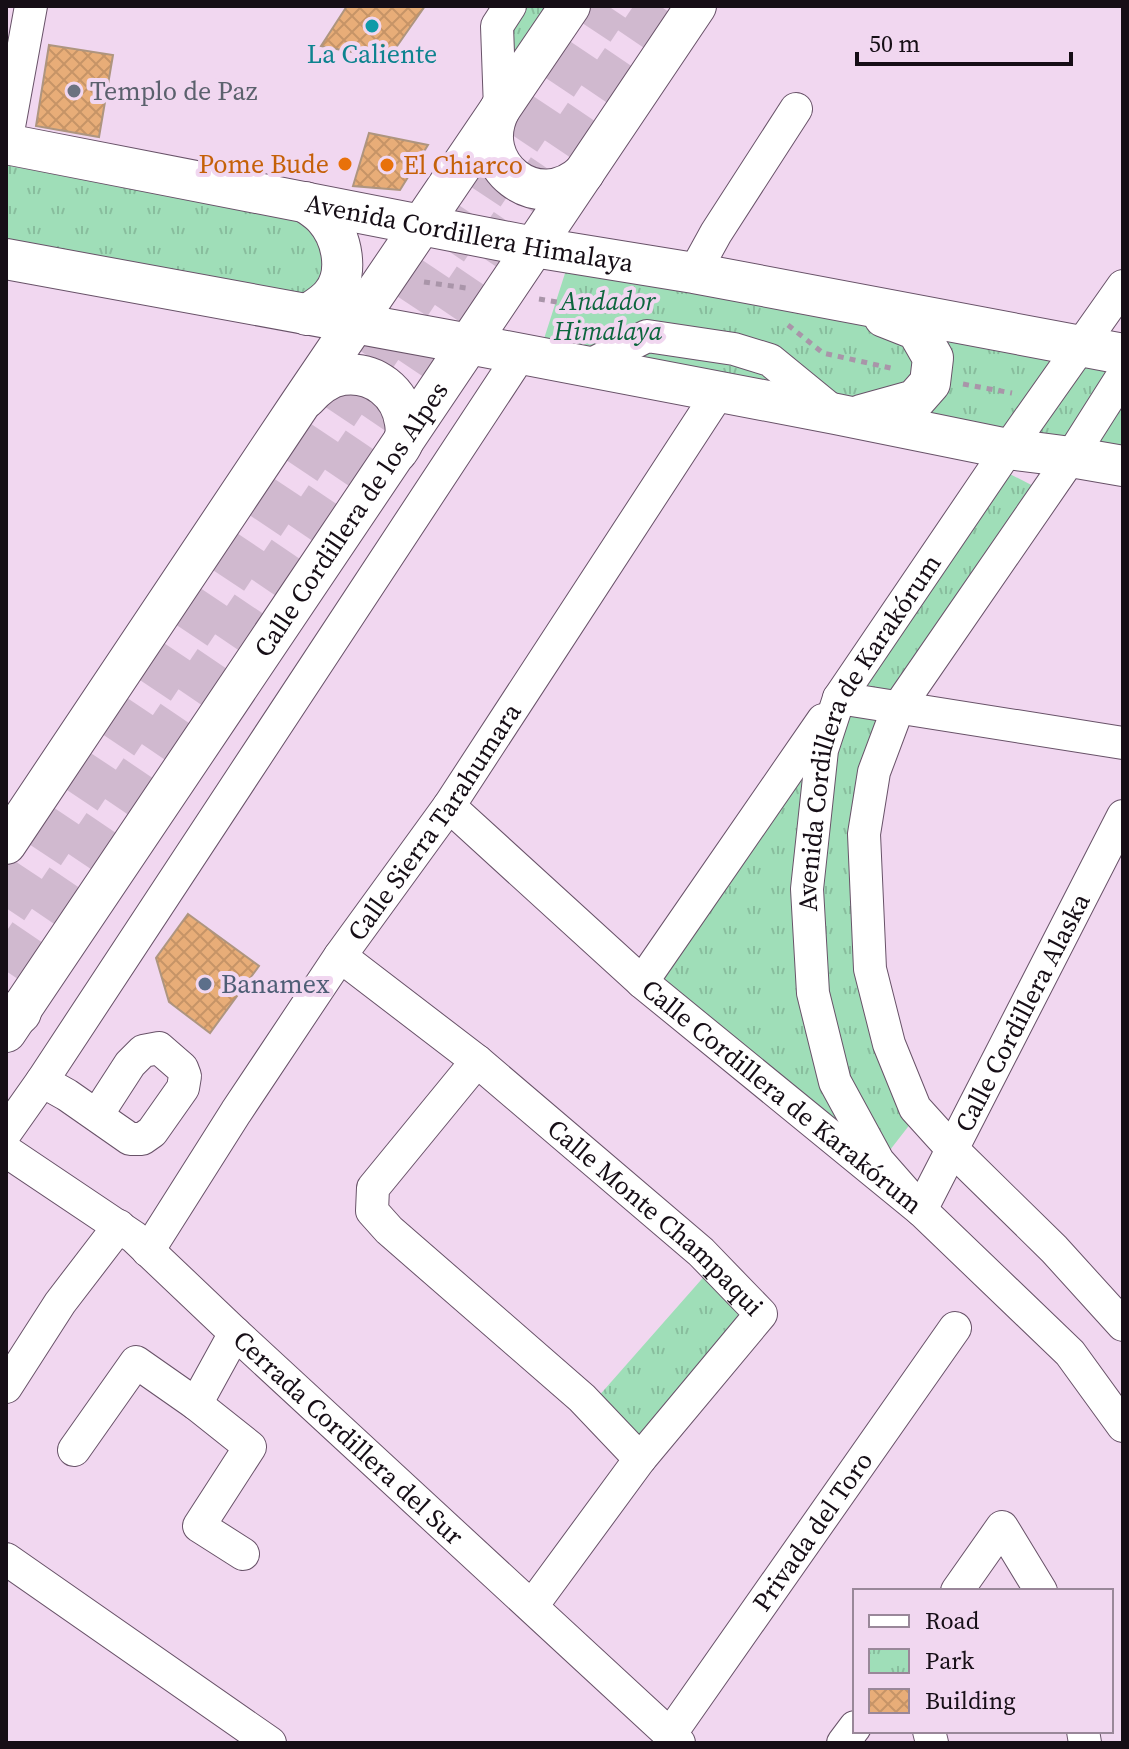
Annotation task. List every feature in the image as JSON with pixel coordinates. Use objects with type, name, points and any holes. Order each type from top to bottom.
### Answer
[{"type":"main road","points":[[6,844],[570,6]]},
{"type":"main road","name":"Calle Cordillera de los Alpes","points":[[10,1022],[696,6]]},
{"type":"main road","points":[[500,109],[494,121],[492,138],[495,155],[511,177],[534,188],[551,189],[576,181],[584,173]]},
{"type":"main road","name":"Avenida Cordillera Himalaya","points":[[6,144],[534,247],[694,273],[1123,354]]},
{"type":"main road","points":[[305,202],[327,220],[342,250],[342,269],[332,295],[307,315]]},
{"type":"main road","points":[[6,259],[469,344],[510,369],[586,367],[1008,449],[1123,466]]},
{"type":"main road","points":[[844,302],[917,330],[933,358],[930,383],[915,400],[844,416]]},
{"type":"main road","points":[[300,404],[324,382],[340,375],[372,378],[393,393],[400,404],[406,429],[404,441],[397,452]]},
{"type":"street","points":[[6,144],[31,6]]},
{"type":"street","points":[[500,109],[497,26],[510,6]]},
{"type":"street","points":[[694,273],[716,233],[796,109]]},
{"type":"street","name":"Avenida Cordillera de Karakórum","points":[[921,1210],[878,1161],[835,1082],[813,993],[807,889],[822,750],[839,698],[1123,286]]},
{"type":"street","points":[[586,367],[647,336],[734,349],[770,360],[844,416]]},
{"type":"street","name":"Calle Cordillera de los Alpes","points":[[6,1132],[510,369]]},
{"type":"street","name":"Avenida Cordillera de Karakórum","points":[[953,1150],[915,1108],[889,1044],[870,969],[864,834],[874,772],[898,708],[1071,457],[1123,375]]},
{"type":"street","name":"Calle Sierra Tarahumara","points":[[148,1251],[340,956],[449,806],[719,392]]},
{"type":"street","points":[[839,698],[1123,743]]},
{"type":"street","name":"Calle Cordillera de Karakórum","points":[[839,698],[642,982],[921,1210],[1070,1353],[1123,1426]]},
{"type":"street","points":[[449,806],[642,982]]},
{"type":"street","name":"Calle Cordillera Alaska","points":[[921,1210],[1123,816]]},
{"type":"street","name":"Calle Monte Champaqui","points":[[340,956],[477,1061],[701,1252],[761,1314],[640,1459],[532,1606]]},
{"type":"street","points":[[477,1061],[373,1188],[372,1211],[389,1230],[582,1398],[640,1459]]},
{"type":"street","points":[[42,1081],[97,1115]]},
{"type":"street","points":[[953,1150],[1121,1319]]},
{"type":"street","name":"Cerrada Cordillera del Sur","points":[[6,1151],[134,1237],[674,1739]]},
{"type":"street","points":[[6,1387],[60,1303],[119,1226]]},
{"type":"street","name":"Privada del Toro","points":[[674,1739],[955,1328]]},
{"type":"street","points":[[196,1404],[235,1333]]},
{"type":"street","points":[[74,1450],[136,1362],[250,1447],[199,1526],[243,1554]]},
{"type":"street","points":[[958,1589],[1002,1527],[1040,1589]]},
{"type":"street","points":[[6,1559],[270,1743]]},
{"type":"green space","points":[[526,6],[547,6],[508,65],[509,30]]},
{"type":"green space","points":[[6,165],[309,221],[323,243],[323,276],[298,304],[6,251]]},
{"type":"green space","name":"Andador Himalaya","points":[[567,267],[1123,371],[1123,451],[542,345]]},
{"type":"green space","points":[[1008,473],[1041,490],[886,715],[858,968],[871,1042],[898,1105],[911,1123],[876,1168],[651,980]]},
{"type":"green space","points":[[708,1272],[750,1317],[643,1441],[597,1398]]},
{"type":"building","name":"La Caliente","points":[[347,6],[425,6],[388,59],[321,46]]},
{"type":"building","name":"Templo de Paz","points":[[49,45],[113,55],[99,137],[36,126]]},
{"type":"building","name":"El Chiarco","points":[[369,133],[428,145],[400,190],[353,186]]},
{"type":"building","name":"Banamex","points":[[188,914],[259,966],[210,1033],[169,1002],[156,958]]},
{"type":"tunnel","points":[[6,908],[608,6]]},
{"type":"tunnel","points":[[6,971],[660,6]]},
{"type":"place","name":"La Caliente","points":[[372,26]]},
{"type":"place","name":"Templo de Paz","points":[[74,91]]},
{"type":"place","name":"Pome Bude","points":[[345,164]]},
{"type":"place","name":"El Chiarco","points":[[387,165]]},
{"type":"place","name":"Banamex","points":[[205,984]]}]
